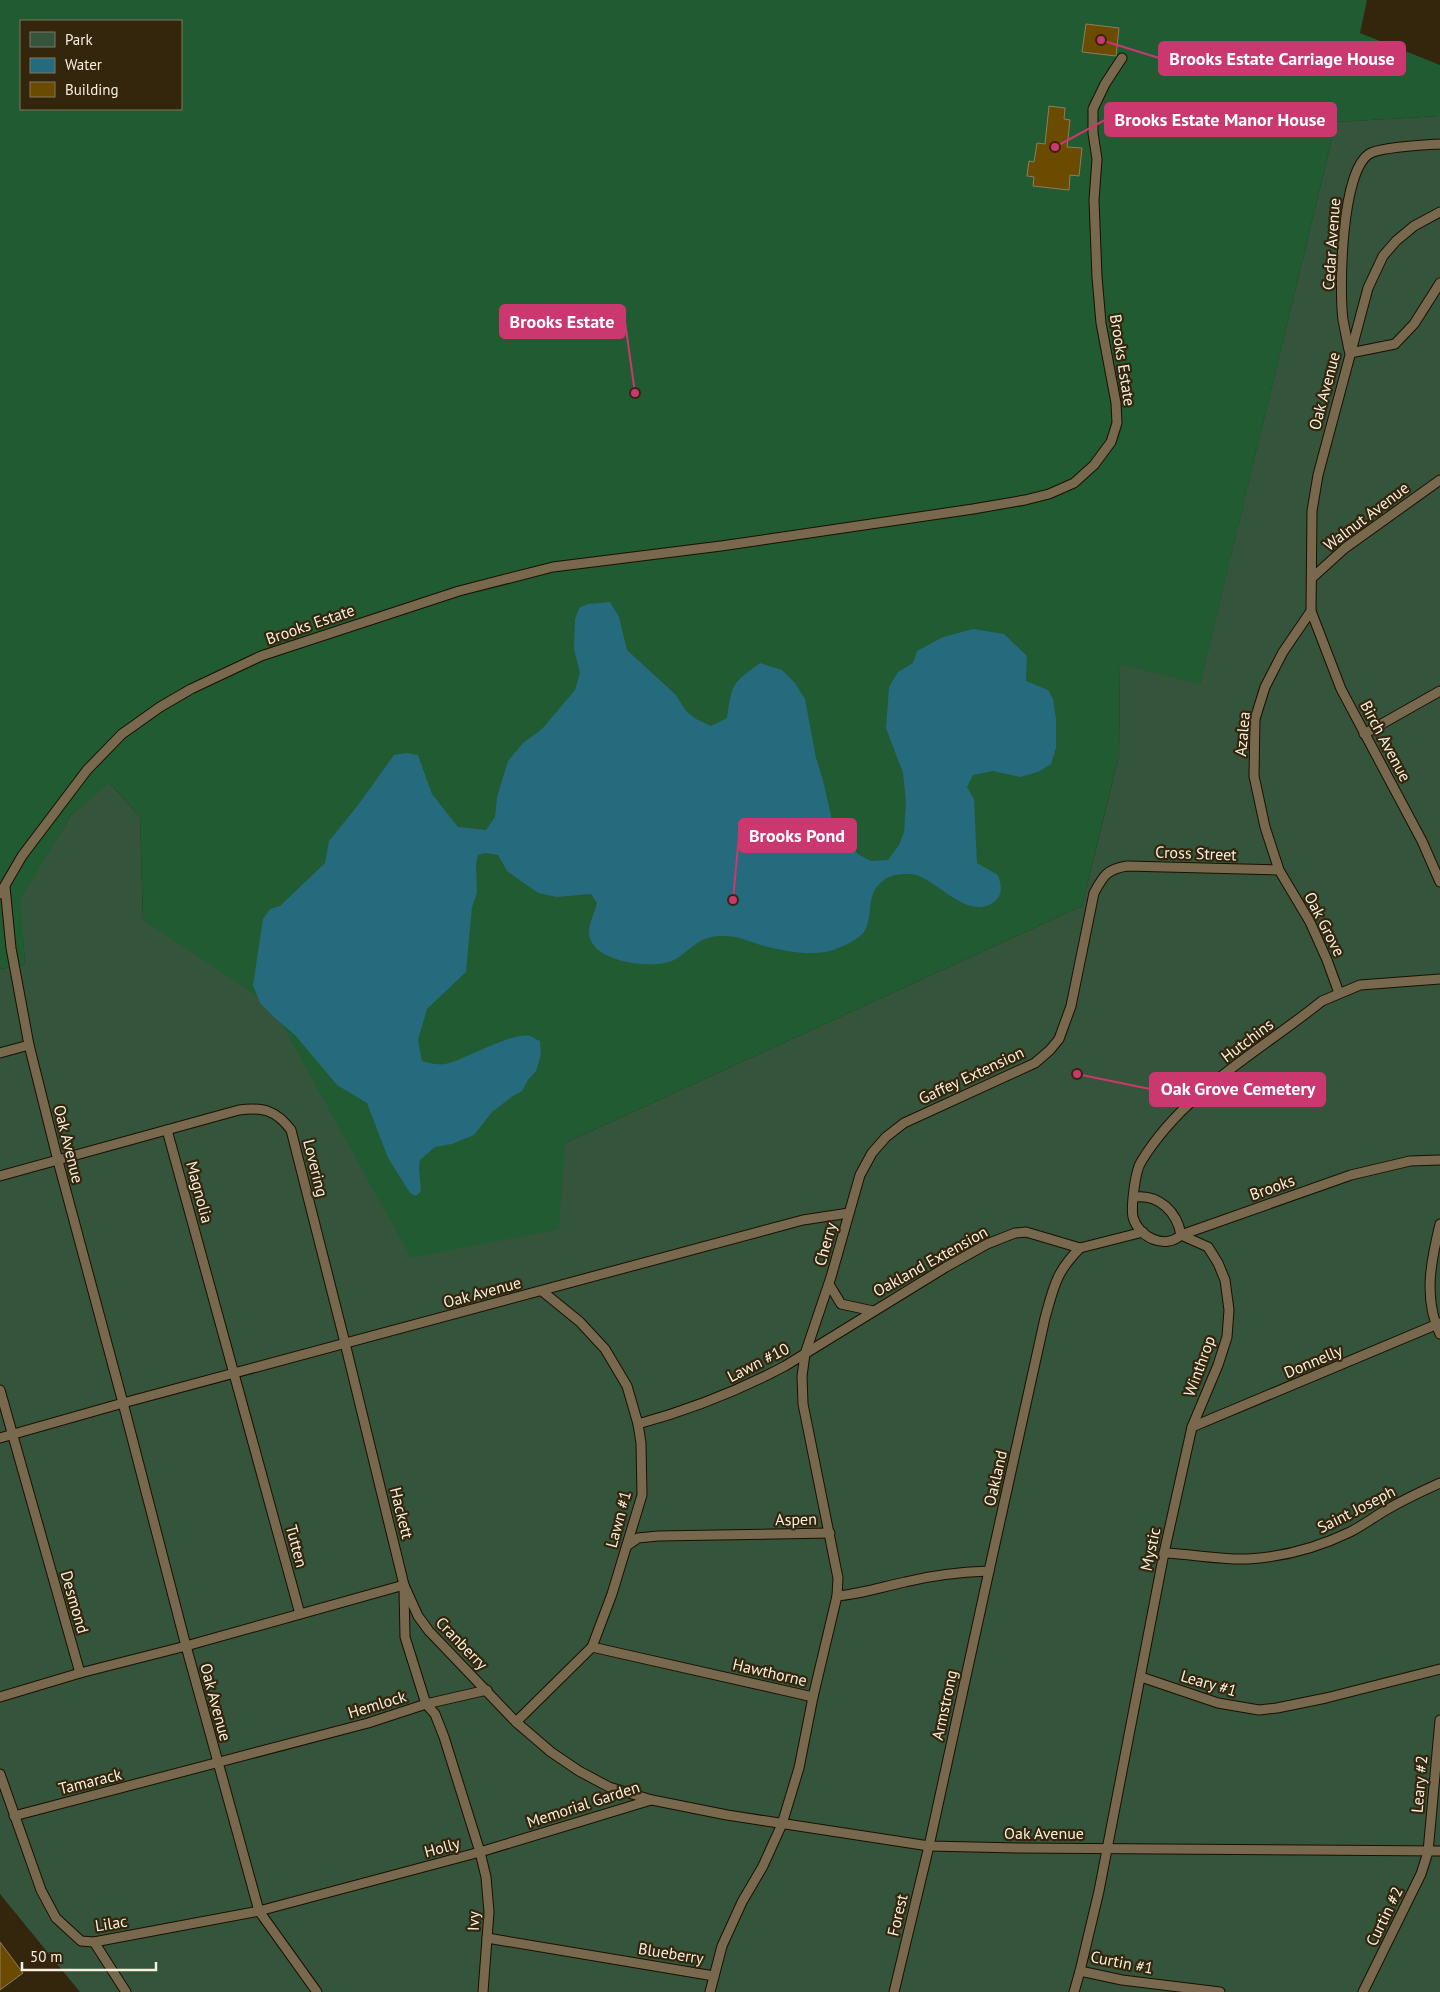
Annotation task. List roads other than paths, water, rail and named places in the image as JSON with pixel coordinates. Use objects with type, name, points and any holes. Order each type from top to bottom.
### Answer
[{"type":"lane","name":"Brooks Estate","points":[[2,890],[22,856],[87,770],[122,734],[160,707],[191,689],[260,656],[459,591],[553,567],[721,546],[973,509],[1049,494],[1074,483],[1094,466],[1111,442],[1117,424],[1116,403],[1101,323],[1097,277],[1094,200],[1097,159],[1093,133],[1093,108],[1105,84],[1122,58]]},
{"type":"lane","name":"Cedar Avenue","points":[[1350,353],[1343,319],[1342,279],[1345,223],[1350,190],[1358,166],[1369,154],[1401,146],[1440,144]]},
{"type":"lane","name":"Oak Avenue","points":[[1311,611],[1312,511],[1318,475],[1368,288],[1384,256],[1396,241],[1414,226],[1440,212]]},
{"type":"lane","points":[[1350,353],[1395,344],[1414,324],[1440,283]]},
{"type":"lane","name":"Walnut Avenue","points":[[1312,578],[1345,548],[1440,480]]},
{"type":"lane","name":"Birch Avenue","points":[[1311,611],[1338,681],[1364,734],[1422,841],[1440,882]]},
{"type":"lane","name":"Azalea","points":[[1278,870],[1265,827],[1254,776],[1255,719],[1265,687],[1283,652],[1311,611]]},
{"type":"lane","points":[[1364,734],[1440,691]]},
{"type":"lane","name":"Cross Street","points":[[1113,868],[1127,866],[1278,870]]},
{"type":"lane","name":"Gaffey Extension","points":[[849,1213],[860,1175],[872,1153],[886,1137],[904,1123],[1035,1062],[1050,1050],[1059,1039],[1071,1006],[1094,893],[1102,878],[1113,868]]},
{"type":"lane","name":"Oak Grove","points":[[1278,870],[1310,922],[1339,993]]},
{"type":"lane","name":"Oak Avenue","points":[[2,890],[10,948],[29,1045],[58,1161],[217,1763],[259,1911],[317,1992]]},
{"type":"lane","name":"Hutchins","points":[[1142,1232],[1134,1220],[1132,1208],[1135,1197],[1134,1185],[1139,1164],[1181,1110],[1322,1001],[1360,985],[1440,979]]},
{"type":"lane","points":[[0,1054],[29,1045]]},
{"type":"lane","name":"Lovering","points":[[168,1130],[240,1110],[254,1108],[270,1111],[282,1119],[291,1130],[345,1343]]},
{"type":"lane","points":[[0,1176],[168,1130]]},
{"type":"lane","name":"Magnolia","points":[[168,1130],[234,1372]]},
{"type":"lane","name":"Brooks","points":[[1181,1235],[1351,1174],[1410,1161],[1440,1160]]},
{"type":"lane","points":[[1080,1248],[1142,1232],[1161,1242],[1175,1240],[1181,1235],[1179,1225],[1170,1211],[1159,1200],[1142,1196],[1135,1197]]},
{"type":"lane","name":"Oak Avenue","points":[[0,1438],[234,1372],[803,1220],[849,1213]]},
{"type":"lane","name":"Cherry","points":[[805,1354],[829,1284],[849,1213]]},
{"type":"lane","points":[[1440,1224],[1439,1240],[1429,1286],[1430,1309],[1438,1324],[1440,1334]]},
{"type":"lane","name":"Oakland Extension","points":[[805,1354],[946,1266],[987,1244],[1015,1233],[1026,1232],[1080,1248]]},
{"type":"lane","name":"Winthrop","points":[[1181,1235],[1208,1247],[1225,1280],[1229,1310],[1225,1343],[1218,1365],[1192,1427]]},
{"type":"lane","name":"Oakland","points":[[989,1571],[1045,1318],[1056,1278],[1065,1263],[1080,1248]]},
{"type":"lane","name":"Cherry","points":[[829,1284],[842,1304],[873,1311]]},
{"type":"lane","name":"Lawn #1","points":[[516,1722],[592,1647],[628,1545],[642,1495],[641,1443],[638,1424],[627,1386],[605,1350],[580,1322],[542,1291]]},
{"type":"lane","name":"Donnelly","points":[[1192,1427],[1438,1324]]},
{"type":"lane","name":"Hackett","points":[[345,1343],[404,1585]]},
{"type":"lane","name":"Lawn #10","points":[[638,1424],[682,1412],[725,1396],[805,1354]]},
{"type":"lane","name":"Lawn #10","points":[[805,1354],[802,1376],[803,1404],[830,1533]]},
{"type":"lane","name":"Tutten","points":[[234,1372],[300,1614]]},
{"type":"lane","name":"Desmond","points":[[0,1390],[80,1673]]},
{"type":"lane","name":"Mystic","points":[[1141,1677],[1164,1553],[1192,1427]]},
{"type":"lane","name":"Saint Joseph","points":[[1164,1553],[1248,1559],[1284,1554],[1320,1545],[1351,1532],[1385,1510],[1440,1483]]},
{"type":"lane","name":"Aspen","points":[[628,1545],[638,1538],[658,1536],[830,1533],[838,1578],[837,1596],[813,1697]]},
{"type":"lane","points":[[837,1596],[858,1594],[905,1582],[959,1572],[989,1571]]},
{"type":"lane","name":"Armstrong","points":[[929,1846],[989,1571]]},
{"type":"lane","points":[[0,1697],[80,1673],[186,1646],[404,1585]]},
{"type":"lane","name":"Cranberry","points":[[404,1585],[418,1616],[429,1632],[487,1690]]},
{"type":"lane","name":"Hemlock","points":[[217,1763],[368,1723],[426,1704],[405,1637],[404,1585]]},
{"type":"lane","name":"Hawthorne","points":[[592,1647],[813,1697],[799,1768],[782,1824]]},
{"type":"lane","name":"Leary #1","points":[[1141,1677],[1218,1703],[1259,1710],[1326,1698],[1440,1669]]},
{"type":"lane","points":[[1106,1848],[1141,1677]]},
{"type":"lane","name":"Cranberry","points":[[426,1704],[487,1690]]},
{"type":"lane","name":"Memorial Garden","points":[[487,1690],[516,1722],[551,1752],[579,1771],[609,1787],[652,1800]]},
{"type":"lane","name":"Holly","points":[[259,1911],[480,1852],[436,1714],[426,1704]]},
{"type":"lane","name":"Leary #2","points":[[1428,1852],[1440,1720]]},
{"type":"lane","name":"Tamarack","points":[[14,1816],[217,1763]]},
{"type":"lane","points":[[0,1774],[14,1816]]},
{"type":"lane","name":"Oak Avenue","points":[[652,1800],[727,1816],[929,1846],[1440,1851]]},
{"type":"lane","name":"Memorial Garden","points":[[480,1852],[652,1800]]},
{"type":"lane","name":"Lilac","points":[[14,1816],[41,1890],[56,1918],[71,1934],[81,1940],[94,1942],[259,1911]]},
{"type":"lane","name":"Blueberry","points":[[487,1938],[714,1976],[722,1946],[782,1824]]},
{"type":"lane","name":"Forest","points":[[894,1992],[929,1846]]},
{"type":"lane","name":"Curtin #1","points":[[1106,1848],[1099,1891],[1080,1972],[1122,1980],[1220,1992]]},
{"type":"lane","name":"Ivy","points":[[480,1852],[486,1877],[489,1912],[483,1992]]},
{"type":"lane","name":"Curtin #2","points":[[1363,1992],[1421,1874],[1428,1852]]},
{"type":"lane","points":[[94,1942],[126,1992]]},
{"type":"lane","points":[[1074,1992],[1080,1972]]},
{"type":"lane","points":[[710,1992],[714,1976]]},
{"type":"water","points":[[610,602],[619,617],[627,650],[676,695],[686,711],[696,719],[711,726],[727,718],[734,686],[750,670],[760,663],[782,670],[795,683],[805,699],[816,758],[832,820],[842,838],[858,854],[871,861],[888,860],[899,845],[904,832],[906,802],[903,773],[886,728],[889,687],[898,672],[913,663],[917,651],[943,637],[973,629],[1004,634],[1027,656],[1026,681],[1048,690],[1053,699],[1056,719],[1056,748],[1051,764],[1038,772],[1020,777],[993,771],[973,775],[967,787],[974,799],[977,863],[998,875],[1000,882],[1000,893],[994,902],[984,907],[975,907],[964,904],[916,875],[893,876],[887,878],[875,890],[867,925],[862,935],[845,945],[821,953],[791,951],[764,946],[737,937],[720,936],[706,938],[674,960],[665,963],[638,964],[624,961],[599,951],[592,943],[589,929],[597,903],[591,894],[557,897],[538,893],[507,871],[498,855],[485,853],[478,855],[476,864],[477,893],[472,907],[466,972],[427,1009],[418,1040],[422,1061],[433,1064],[445,1064],[511,1038],[522,1036],[530,1036],[540,1041],[541,1055],[536,1071],[522,1091],[492,1112],[474,1135],[452,1144],[435,1147],[420,1160],[421,1191],[416,1196],[410,1193],[388,1158],[367,1103],[337,1085],[295,1035],[260,1003],[253,985],[263,919],[270,909],[280,906],[325,863],[329,841],[394,755],[407,753],[418,755],[432,794],[458,827],[486,830],[495,817],[497,797],[508,761],[523,743],[542,729],[575,690],[580,673],[574,649],[575,619],[579,608],[588,604]]},
{"type":"place","name":"Brooks Estate Carriage House","points":[[1101,40]]},
{"type":"place","name":"Brooks Estate Manor House","points":[[1055,147]]},
{"type":"place","name":"Brooks Estate","points":[[635,393]]},
{"type":"place","name":"Brooks Pond","points":[[733,900]]},
{"type":"place","name":"Oak Grove Cemetery","points":[[1077,1074]]}]
